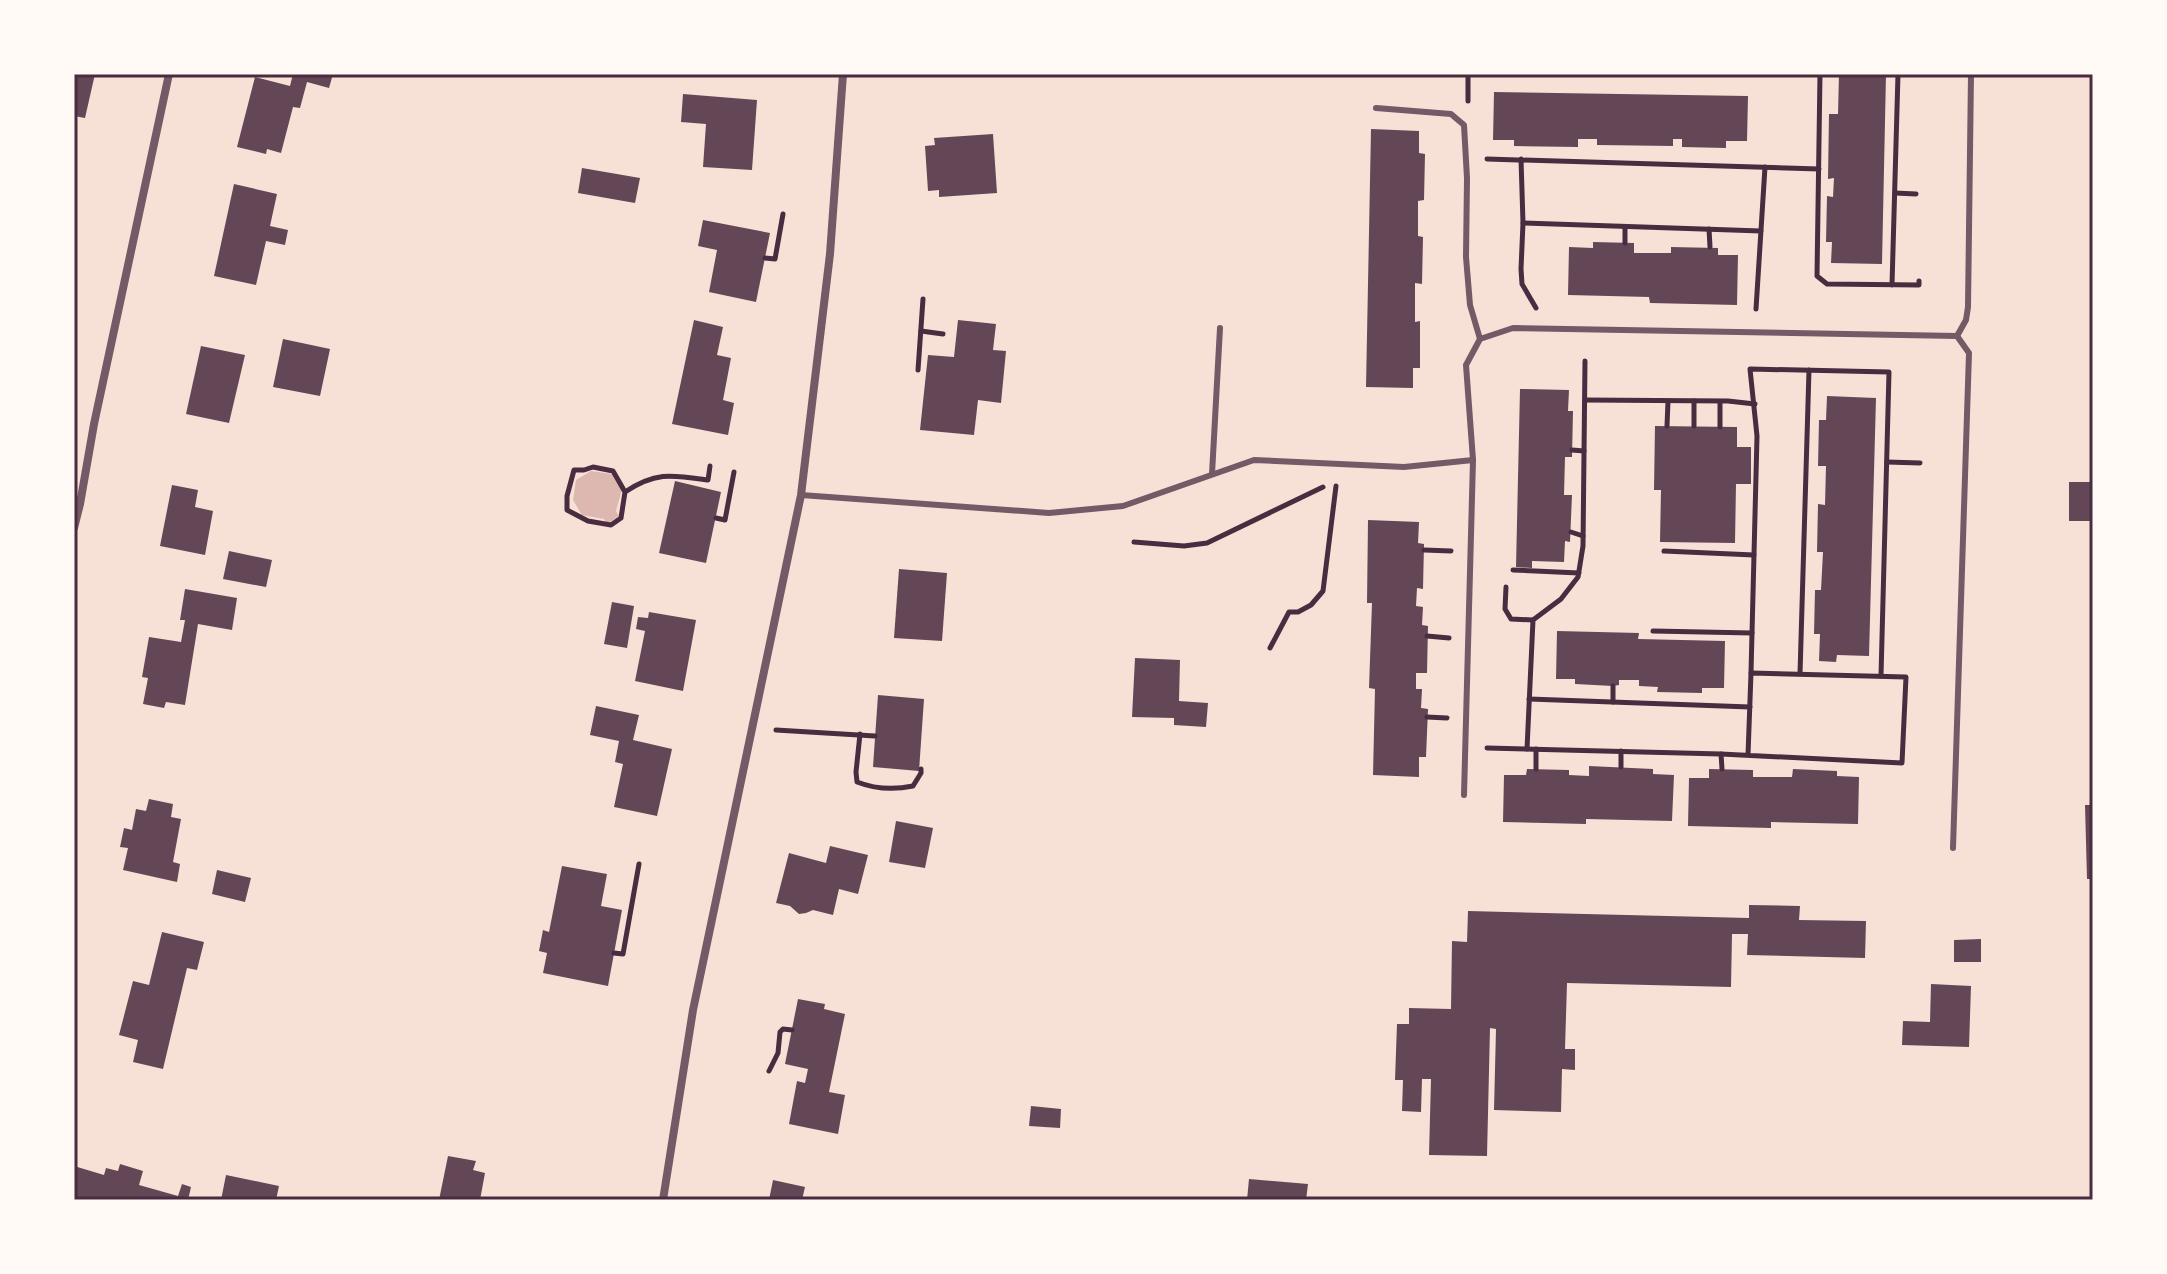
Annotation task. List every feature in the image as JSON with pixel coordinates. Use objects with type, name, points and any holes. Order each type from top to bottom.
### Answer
[{"type":"street","points":[[74,528],[169,74]]},
{"type":"street","points":[[663,1200],[693,1010],[801,495],[830,254],[843,74]]},
{"type":"lane","points":[[1957,336],[1966,320],[1968,307],[1971,74]]},
{"type":"lane","points":[[1376,108],[1451,114],[1464,125],[1466,257],[1470,305],[1480,339]]},
{"type":"lane","points":[[1212,474],[1220,328]]},
{"type":"lane","points":[[1464,795],[1473,460],[1466,365],[1480,339],[1513,328],[1957,336]]},
{"type":"lane","points":[[1953,848],[1969,353],[1957,336]]},
{"type":"lane","points":[[801,495],[1049,513],[1123,506],[1254,460],[1404,467],[1473,460]]},
{"type":"path","points":[[1820,74],[1817,276],[1827,284],[1919,285],[1919,281]]},
{"type":"path","points":[[1892,285],[1898,74]]},
{"type":"path","points":[[1466,160],[1521,159],[1819,169]]},
{"type":"path","points":[[1521,159],[1522,284],[1539,312]]},
{"type":"path","points":[[1756,309],[1765,167]]},
{"type":"path","points":[[1895,193],[1916,194]]},
{"type":"path","points":[[765,258],[775,259],[783,214]]},
{"type":"path","points":[[1523,223],[1761,231]]},
{"type":"path","points":[[1625,227],[1625,243]]},
{"type":"path","points":[[1709,229],[1710,247]]},
{"type":"path","points":[[918,370],[923,299]]},
{"type":"path","points":[[921,331],[943,334]]},
{"type":"path","points":[[1506,587],[1505,609],[1511,619],[1533,620],[1561,599],[1578,577],[1583,536],[1585,361]]},
{"type":"path","points":[[1748,755],[1757,436],[1750,369],[1889,372],[1881,676]]},
{"type":"path","points":[[1800,674],[1809,370]]},
{"type":"path","points":[[1585,400],[1755,404]]},
{"type":"path","points":[[1667,426],[1668,401]]},
{"type":"path","points":[[1694,401],[1694,426]]},
{"type":"path","points":[[1720,402],[1720,427]]},
{"type":"path","points":[[1572,450],[1584,451]]},
{"type":"path","points":[[1887,462],[1920,463]]},
{"type":"path","points":[[625,492],[613,471],[593,467],[574,470],[567,496],[567,510],[588,521],[611,525],[621,518],[625,492],[637,484],[653,477],[670,476],[708,480],[710,466]]},
{"type":"path","points":[[716,518],[725,520],[734,472]]},
{"type":"path","points":[[1134,542],[1184,546],[1207,543],[1328,485]]},
{"type":"path","points":[[1270,648],[1289,612],[1298,612],[1311,605],[1323,591],[1336,485]]},
{"type":"path","points":[[1571,532],[1583,536]]},
{"type":"path","points":[[1424,550],[1452,551]]},
{"type":"path","points":[[1664,551],[1754,555]]},
{"type":"path","points":[[1513,570],[1579,573]]},
{"type":"path","points":[[1527,749],[1533,620]]},
{"type":"path","points":[[1653,631],[1752,633]]},
{"type":"path","points":[[1427,636],[1450,638]]},
{"type":"path","points":[[1466,747],[1902,763],[1906,677],[1751,673]]},
{"type":"path","points":[[1613,686],[1613,702]]},
{"type":"path","points":[[1529,699],[1750,707]]},
{"type":"path","points":[[1427,717],[1448,718]]},
{"type":"path","points":[[773,730],[875,736]]},
{"type":"path","points":[[860,734],[857,782],[878,787],[913,786],[921,769]]},
{"type":"path","points":[[1536,749],[1536,769]]},
{"type":"path","points":[[1621,751],[1621,767]]},
{"type":"path","points":[[1721,754],[1722,769]]},
{"type":"path","points":[[1804,758],[1804,770]]},
{"type":"path","points":[[614,953],[623,954],[639,864]]},
{"type":"path","points":[[769,1071],[778,1053],[780,1032],[783,1029],[792,1030]]},
{"type":"shaded area","points":[[591,471],[612,474],[622,489],[616,511],[619,516],[607,524],[604,519],[582,515],[573,500],[576,480]]},
{"type":"building","points":[[74,74],[95,74],[85,118],[74,116]]},
{"type":"building","points":[[293,74],[333,74],[329,88],[307,82],[300,108],[293,107],[281,153],[267,149],[266,154],[237,147],[255,77],[290,86]]},
{"type":"building","points":[[1839,74],[1886,74],[1882,264],[1831,263],[1832,242],[1826,242],[1827,196],[1833,197],[1834,178],[1828,179],[1829,114],[1838,114]]},
{"type":"building","points":[[1494,92],[1748,96],[1747,141],[1726,141],[1726,148],[1682,147],[1682,139],[1673,139],[1673,146],[1597,145],[1597,139],[1578,139],[1578,147],[1514,146],[1514,140],[1493,140]]},
{"type":"building","points":[[683,94],[757,100],[752,170],[703,167],[706,124],[681,122]]},
{"type":"building","points":[[1371,129],[1419,131],[1419,153],[1425,154],[1424,200],[1418,201],[1418,236],[1423,237],[1422,284],[1415,283],[1415,322],[1420,321],[1420,368],[1413,368],[1413,388],[1366,387]]},
{"type":"building","points":[[993,134],[997,193],[939,197],[939,190],[928,191],[925,146],[935,145],[934,138]]},
{"type":"building","points":[[582,168],[640,178],[635,203],[578,193]]},
{"type":"building","points":[[234,184],[277,194],[270,226],[288,230],[285,245],[266,241],[256,285],[214,276]]},
{"type":"building","points":[[703,220],[770,233],[756,302],[709,292],[717,250],[698,246]]},
{"type":"building","points":[[1593,242],[1634,243],[1634,253],[1671,253],[1671,247],[1718,248],[1718,255],[1738,255],[1737,305],[1650,303],[1649,297],[1568,295],[1569,247],[1593,248]]},
{"type":"building","points":[[694,320],[723,327],[717,355],[731,358],[723,400],[734,403],[728,435],[672,424]]},
{"type":"building","points":[[958,320],[996,324],[993,350],[1006,351],[1001,403],[978,400],[974,435],[920,430],[928,355],[954,357]]},
{"type":"building","points":[[283,339],[330,349],[320,396],[273,387]]},
{"type":"building","points":[[201,346],[245,355],[229,423],[186,414]]},
{"type":"building","points":[[1520,389],[1569,390],[1568,411],[1573,411],[1572,457],[1565,457],[1564,495],[1572,495],[1570,542],[1565,541],[1564,562],[1532,561],[1532,568],[1516,567]]},
{"type":"building","points":[[1827,396],[1876,398],[1869,656],[1837,655],[1836,662],[1819,661],[1820,634],[1814,634],[1815,590],[1821,590],[1823,552],[1817,552],[1818,504],[1825,505],[1826,466],[1818,466],[1819,420],[1826,420]]},
{"type":"building","points":[[1655,426],[1737,427],[1737,447],[1751,447],[1751,484],[1736,484],[1735,543],[1660,542],[1661,490],[1654,490]]},
{"type":"building","points":[[675,481],[721,492],[706,563],[659,553]]},
{"type":"building","points":[[2069,482],[2093,482],[2093,521],[2069,521]]},
{"type":"building","points":[[172,485],[198,490],[195,507],[213,511],[205,555],[160,546]]},
{"type":"building","points":[[1368,520],[1419,522],[1418,543],[1424,544],[1423,589],[1417,588],[1416,606],[1423,607],[1422,625],[1428,626],[1427,673],[1416,673],[1416,689],[1422,689],[1421,708],[1428,709],[1426,757],[1419,757],[1419,777],[1373,775],[1375,689],[1369,688],[1372,603],[1367,603]]},
{"type":"building","points":[[229,551],[272,560],[266,587],[223,579]]},
{"type":"building","points":[[899,569],[947,573],[942,641],[894,638]]},
{"type":"building","points":[[185,589],[237,598],[232,630],[198,624],[185,705],[166,702],[164,708],[143,704],[148,678],[142,677],[149,637],[181,642],[185,620],[180,620]]},
{"type":"building","points":[[612,602],[634,606],[627,648],[604,644]]},
{"type":"building","points":[[649,612],[696,620],[683,691],[635,681],[645,631],[636,629],[638,617],[648,618]]},
{"type":"building","points":[[1557,631],[1639,633],[1638,639],[1725,641],[1724,688],[1702,688],[1702,693],[1657,692],[1658,687],[1639,686],[1639,680],[1619,680],[1619,685],[1613,686],[1575,684],[1575,679],[1556,679]]},
{"type":"building","points":[[1135,658],[1180,660],[1179,701],[1208,703],[1206,727],[1174,725],[1174,718],[1132,717]]},
{"type":"building","points":[[878,695],[924,699],[919,771],[873,767]]},
{"type":"building","points":[[596,706],[639,715],[633,740],[672,749],[657,816],[614,807],[623,764],[615,762],[619,741],[590,735]]},
{"type":"building","points":[[1589,766],[1653,769],[1653,774],[1674,775],[1672,821],[1586,819],[1586,824],[1503,822],[1504,775],[1526,775],[1527,769],[1569,770],[1569,775],[1589,776]]},
{"type":"building","points":[[1709,769],[1753,770],[1753,777],[1792,777],[1793,769],[1837,771],[1837,776],[1859,777],[1858,824],[1771,822],[1771,828],[1688,826],[1689,778],[1709,778]]},
{"type":"building","points":[[149,799],[173,804],[171,817],[181,819],[173,862],[180,864],[177,882],[123,870],[128,848],[120,847],[124,828],[132,830],[136,809],[146,811]]},
{"type":"building","points":[[2085,805],[2093,805],[2093,879],[2087,879]]},
{"type":"building","points":[[896,821],[933,828],[925,868],[889,862]]},
{"type":"building","points":[[830,846],[868,855],[858,894],[839,889],[833,915],[813,910],[799,914],[790,906],[776,903],[789,853],[826,863]]},
{"type":"building","points":[[562,866],[607,874],[601,906],[622,910],[608,986],[543,973],[547,953],[539,951],[543,930],[549,932]]},
{"type":"building","points":[[217,870],[251,878],[245,902],[212,894]]},
{"type":"building","points":[[1749,905],[1800,906],[1799,920],[1866,921],[1865,958],[1747,955],[1748,934],[1732,934],[1731,987],[1567,983],[1565,1049],[1575,1049],[1575,1070],[1562,1069],[1561,1112],[1494,1110],[1496,1029],[1490,1028],[1487,1156],[1429,1155],[1431,1079],[1422,1079],[1421,1112],[1402,1111],[1403,1080],[1395,1080],[1397,1024],[1409,1024],[1409,1008],[1451,1009],[1452,941],[1467,942],[1468,911],[1749,918]]},
{"type":"building","points":[[162,932],[204,942],[197,970],[187,968],[163,1069],[133,1062],[138,1040],[119,1035],[133,981],[149,985]]},
{"type":"building","points":[[1981,939],[1981,962],[1954,962],[1954,940]]},
{"type":"building","points":[[1931,984],[1971,986],[1969,1047],[1902,1045],[1903,1021],[1930,1022]]},
{"type":"building","points":[[798,999],[825,1004],[824,1009],[845,1014],[829,1092],[845,1095],[838,1134],[789,1124],[797,1081],[805,1083],[808,1069],[785,1064]]},
{"type":"building","points":[[1031,1106],[1061,1109],[1060,1128],[1029,1126]]},
{"type":"building","points":[[448,1156],[476,1161],[473,1170],[485,1173],[480,1200],[439,1200]]},
{"type":"building","points":[[120,1164],[143,1171],[139,1185],[178,1196],[182,1184],[191,1187],[188,1200],[74,1200],[74,1166],[104,1175],[106,1168],[118,1171]]},
{"type":"building","points":[[226,1175],[279,1186],[276,1200],[221,1200]]},
{"type":"building","points":[[1249,1179],[1308,1184],[1306,1200],[1247,1200]]},
{"type":"building","points":[[773,1180],[805,1187],[802,1200],[769,1200]]}]
